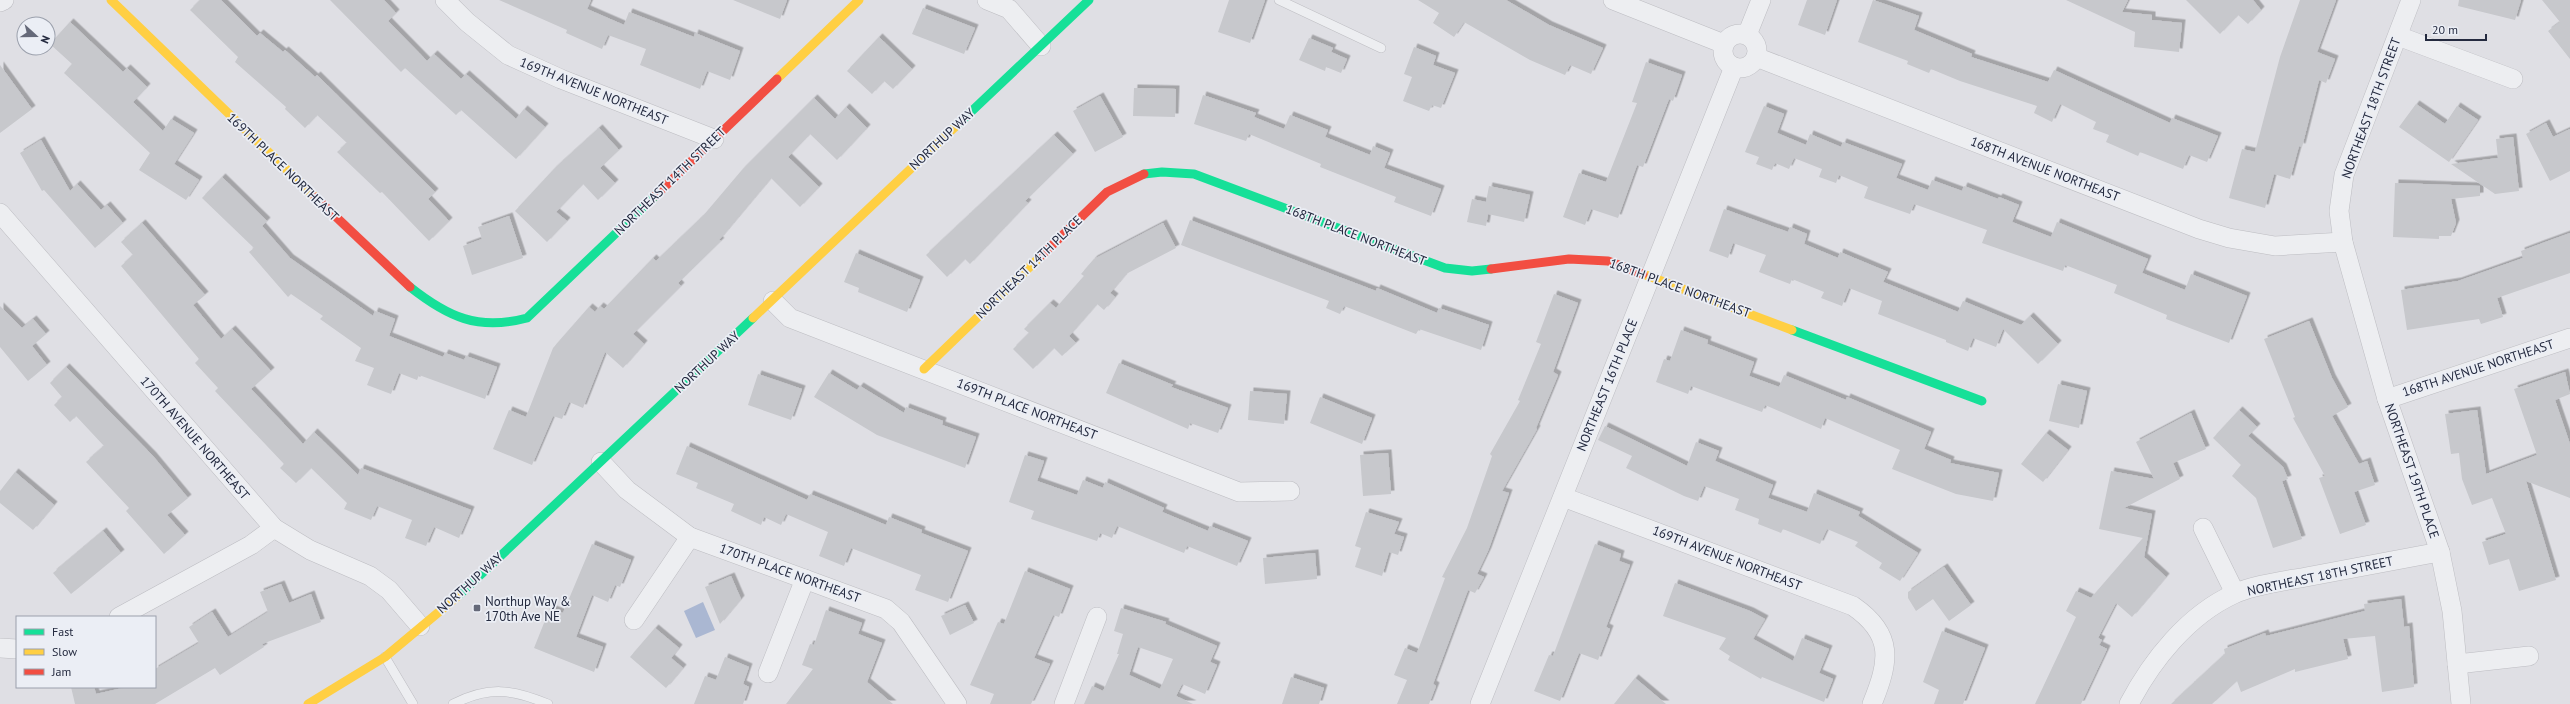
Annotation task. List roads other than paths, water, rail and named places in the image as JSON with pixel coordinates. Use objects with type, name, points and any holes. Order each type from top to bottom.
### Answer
[{"type":"street","points":[[0,2],[4,0]]},
{"type":"street","name":"169TH PLACE NORTHEAST","points":[[111,0],[396,276],[426,301],[465,321]]},
{"type":"street","name":"169TH AVENUE NORTHEAST","points":[[445,0],[467,22],[508,56],[561,80],[714,139]]},
{"type":"street","name":"NORTHEAST 14TH STREET","points":[[465,321],[499,325],[528,318],[859,0]]},
{"type":"street","points":[[987,0],[1009,9],[1040,46]]},
{"type":"street","name":"NORTHUP WAY","points":[[308,704],[385,657],[420,626],[463,592],[1089,0]]},
{"type":"street","points":[[1613,0],[1724,44]]},
{"type":"street","points":[[1747,35],[1761,0]]},
{"type":"street","name":"NORTHEAST 18TH STREET","points":[[2343,242],[2339,211],[2344,175],[2411,0]]},
{"type":"street","points":[[1736,34],[1747,35],[1755,42],[1756,57],[1744,67],[1734,67],[1726,60],[1723,50],[1724,44],[1736,34]]},
{"type":"street","points":[[2398,36],[2513,79]]},
{"type":"street","name":"168TH AVENUE NORTHEAST","points":[[1756,57],[2229,238],[2275,246],[2343,242]]},
{"type":"street","name":"NORTHEAST 16TH PLACE","points":[[1480,704],[1734,67]]},
{"type":"street","name":"168TH PLACE NORTHEAST","points":[[1141,174],[1162,172],[1194,174],[1445,268],[1472,271],[1569,260],[1608,261],[1982,401]]},
{"type":"street","name":"NORTHEAST 14TH PLACE","points":[[924,369],[1107,192],[1141,174]]},
{"type":"street","name":"170TH AVENUE NORTHEAST","points":[[0,213],[274,528],[310,550],[370,576],[389,590],[420,626]]},
{"type":"street","name":"NORTHEAST 19TH PLACE","points":[[2343,242],[2387,399],[2440,552],[2452,611],[2461,704]]},
{"type":"street","name":"169TH PLACE NORTHEAST","points":[[772,301],[790,318],[1239,492],[1290,491]]},
{"type":"street","name":"168TH AVENUE NORTHEAST","points":[[2387,399],[2570,338]]},
{"type":"street","name":"170TH PLACE NORTHEAST","points":[[601,462],[627,490],[690,537],[886,609],[901,622],[957,704]]},
{"type":"street","name":"169TH AVENUE NORTHEAST","points":[[1562,496],[1853,606],[1869,617],[1881,635],[1886,654],[1884,675],[1872,704]]},
{"type":"street","points":[[121,616],[251,545],[274,528]]},
{"type":"street","points":[[2203,528],[2235,593]]},
{"type":"street","points":[[634,620],[690,537]]},
{"type":"street","name":"NORTHEAST 18TH STREET","points":[[2129,704],[2145,674],[2178,636],[2202,613],[2235,593],[2287,581],[2440,552]]},
{"type":"street","points":[[768,673],[805,579]]},
{"type":"street","points":[[1064,704],[1097,617]]},
{"type":"street","points":[[0,648],[16,649]]},
{"type":"street","points":[[2457,664],[2529,656]]},
{"type":"lane","points":[[1279,0],[1381,48]]},
{"type":"lane","points":[[385,657],[413,704]]},
{"type":"lane","points":[[453,704],[474,694],[505,691],[548,704]]},
{"type":"water","points":[[703,602],[715,630],[696,638],[684,611]]},
{"type":"place","name":"Northup Way & 170th Ave NE","points":[[477,608]]}]
